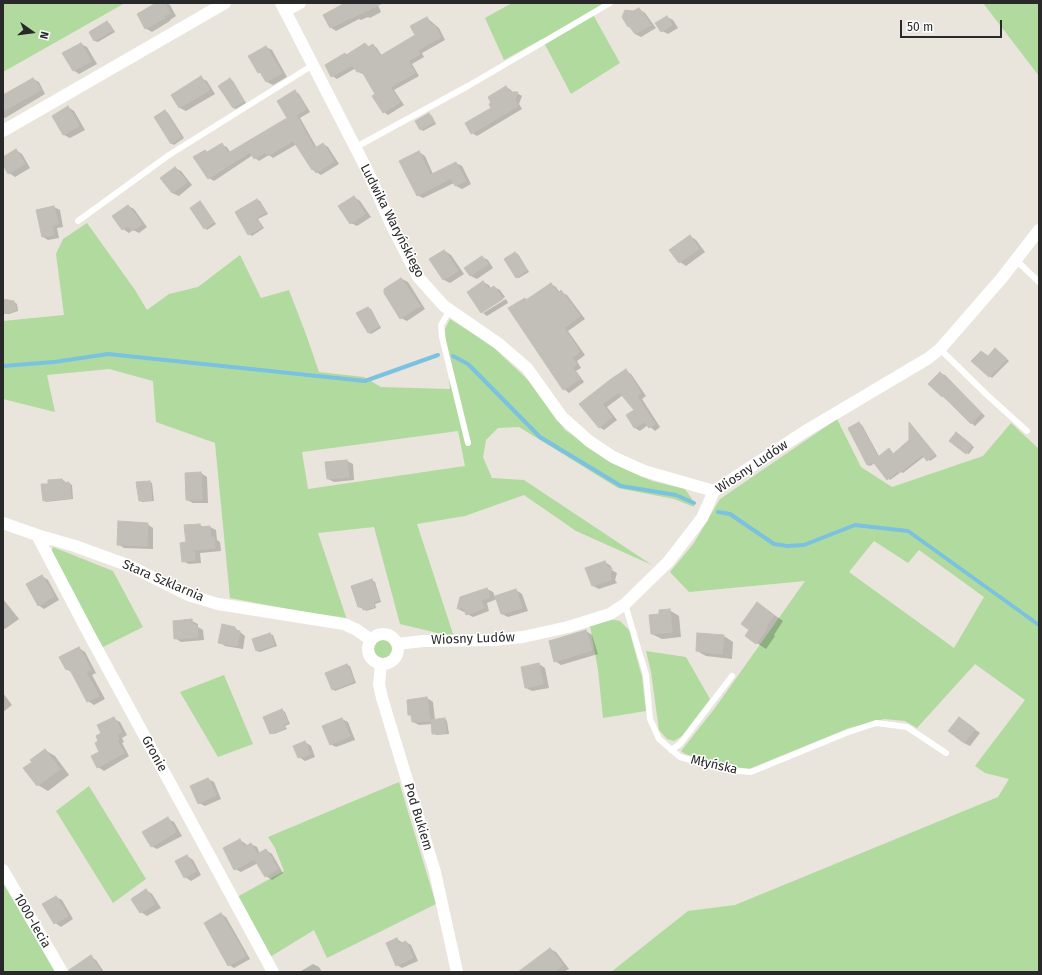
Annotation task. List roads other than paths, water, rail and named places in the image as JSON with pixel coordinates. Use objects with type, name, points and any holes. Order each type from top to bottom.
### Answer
[{"type":"street","points":[[3,131],[225,3]]},
{"type":"street","points":[[283,7],[300,3]]},
{"type":"street","name":"Ludwika Waryńskiego","points":[[283,7],[356,148],[391,224],[418,277],[444,306],[499,344],[527,368],[562,417],[589,441],[613,457],[644,471],[714,491]]},
{"type":"street","name":"Wiosny Ludów","points":[[397,644],[423,641],[494,640],[523,637],[610,614],[625,604],[668,562],[702,518],[714,491],[804,432],[927,359],[940,349],[1001,279],[1039,230]]},
{"type":"street","name":"Stara Szklarnia","points":[[3,523],[130,566],[188,595],[218,604],[344,624],[357,630],[371,640]]},
{"type":"street","name":"Gronie","points":[[37,535],[90,636],[273,972]]},
{"type":"street","points":[[383,634],[391,637],[397,644],[398,649],[394,658],[390,662],[381,664],[373,660],[370,656],[368,648],[371,640],[378,635],[383,634]]},
{"type":"street","name":"Pod Bukiem","points":[[381,664],[379,684],[382,698],[434,872],[457,972]]},
{"type":"street","name":"1000-lecia","points":[[3,870],[62,972]]},
{"type":"lane","points":[[356,148],[468,86],[610,3]]},
{"type":"lane","points":[[78,221],[169,155],[313,65]]},
{"type":"lane","points":[[1016,260],[1039,282]]},
{"type":"lane","points":[[450,310],[441,325],[442,337],[468,443]]},
{"type":"lane","points":[[940,349],[1027,431]]},
{"type":"lane","name":"Młyńska","points":[[625,604],[646,675],[650,719],[659,739],[680,757],[727,770],[751,772],[846,733],[876,723],[907,727],[946,753]]},
{"type":"lane","points":[[671,750],[680,744],[732,676]]},
{"type":"waterway","points":[[3,366],[54,362],[108,354],[365,381],[438,355]]},
{"type":"waterway","points":[[453,356],[468,364],[540,437],[621,486],[676,495],[694,503]]},
{"type":"waterway","points":[[718,512],[730,514],[774,544],[787,546],[804,545],[855,525],[908,531],[1039,625]]}]
